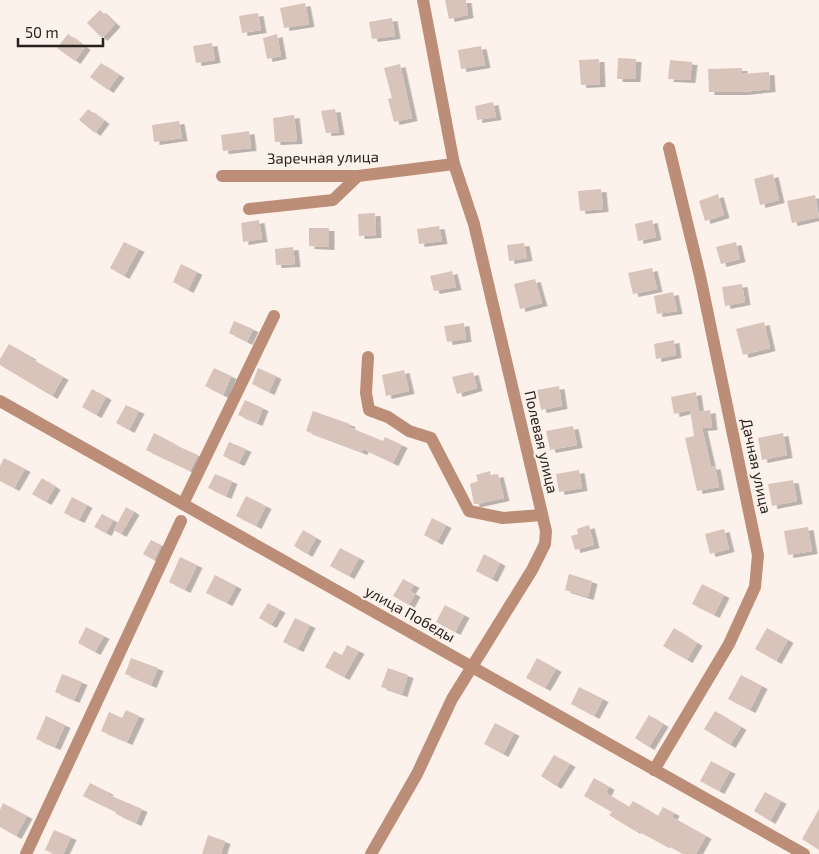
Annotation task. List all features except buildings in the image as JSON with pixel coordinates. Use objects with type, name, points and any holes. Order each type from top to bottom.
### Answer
[{"type":"street","name":"Полевая улица","points":[[371,854],[417,774],[452,699],[532,570],[545,544],[546,531],[474,224],[454,164],[423,0]]},
{"type":"street","name":"Дачная улица","points":[[654,770],[728,644],[755,587],[758,555],[700,276],[669,148]]},
{"type":"street","name":"Заречная улица","points":[[222,176],[358,176],[454,164]]},
{"type":"street","points":[[249,209],[333,200],[358,176]]},
{"type":"street","points":[[183,504],[274,316]]},
{"type":"street","points":[[368,357],[366,393],[369,410],[388,417],[409,431],[431,438],[469,511],[503,518],[542,515]]},
{"type":"street","name":"улица Победы","points":[[0,401],[804,854]]},
{"type":"street","points":[[26,854],[180,521]]}]
